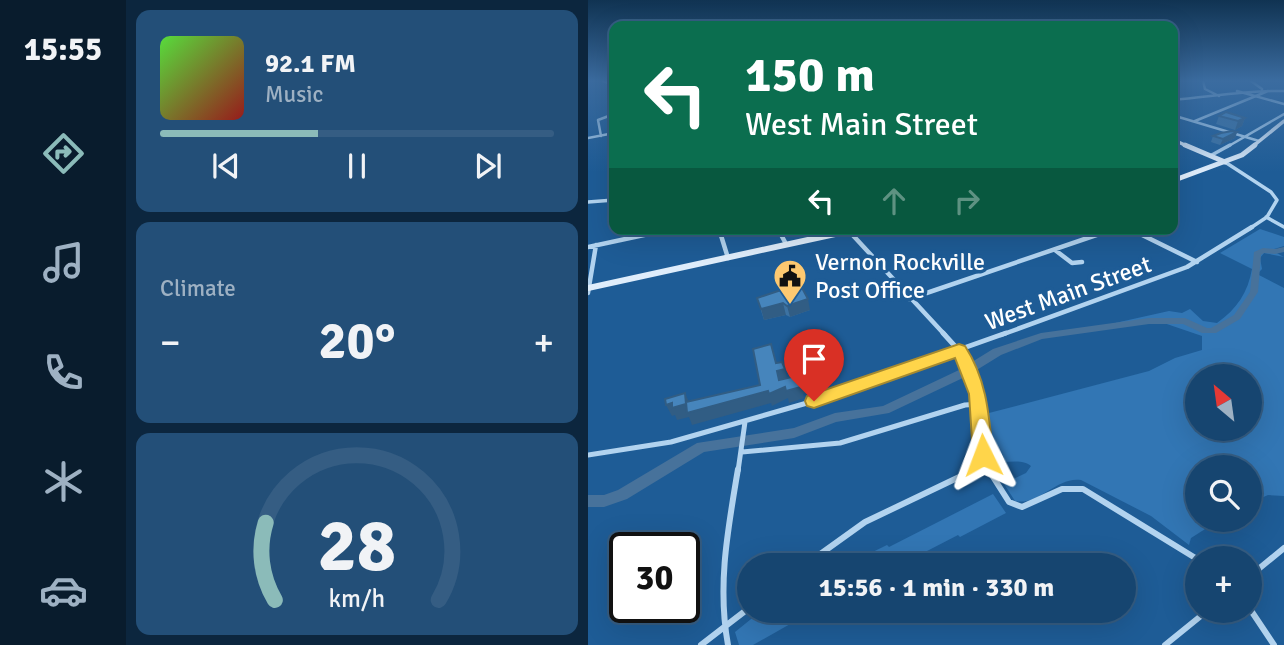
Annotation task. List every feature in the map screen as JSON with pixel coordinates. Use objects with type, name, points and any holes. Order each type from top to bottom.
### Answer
[{"type":"main road","points":[[1178,179],[1246,152],[1284,122]]},
{"type":"main road","points":[[1178,142],[1225,162]]},
{"type":"main road","points":[[588,290],[828,235]]},
{"type":"street","points":[[1194,122],[1220,111]]},
{"type":"street","points":[[1210,156],[1284,114]]},
{"type":"street","points":[[601,136],[598,120],[609,116]]},
{"type":"street","points":[[1178,117],[1259,141]]},
{"type":"street","points":[[588,138],[609,134]]},
{"type":"street","points":[[1225,162],[1276,196],[1276,202],[1266,218],[1284,227]]},
{"type":"street","points":[[588,202],[609,200]]},
{"type":"street","name":"West Main Street","points":[[588,455],[671,442],[834,395],[1150,282],[1197,262],[1266,218]]},
{"type":"street","points":[[588,247],[644,235]]},
{"type":"street","points":[[721,235],[728,258]]},
{"type":"street","points":[[781,235],[787,245]]},
{"type":"street","points":[[852,235],[959,350],[967,363],[980,404],[985,465],[1007,500],[1014,506],[1024,507],[1062,489],[1083,489],[1185,552]]},
{"type":"street","points":[[909,299],[1096,235]]},
{"type":"street","points":[[1142,235],[1197,262]]},
{"type":"street","points":[[588,290],[596,245]]},
{"type":"street","points":[[1055,249],[1072,263],[1082,262]]},
{"type":"street","points":[[743,449],[840,443],[964,405],[980,404]]},
{"type":"street","points":[[727,645],[724,627],[724,544],[743,449],[745,422]]},
{"type":"street","points":[[822,553],[865,522],[985,465]]},
{"type":"street","points":[[1262,566],[1284,548]]},
{"type":"street","points":[[701,645],[737,617]]},
{"type":"street","points":[[1164,645],[1192,623]]},
{"type":"street","points":[[1259,623],[1274,645]]},
{"type":"shaded area","points":[[1260,229],[1284,237],[1284,246],[1271,250],[1284,257],[1264,253],[1260,258],[1262,269],[1257,274],[1284,288],[1284,496],[1268,495],[1262,498],[1262,455],[1185,455],[1185,532],[1200,532],[1191,538],[1189,545],[1151,516],[1081,480],[1064,482],[1032,499],[1015,501],[995,470],[1009,481],[1026,473],[1031,466],[1022,462],[991,460],[989,413],[1149,371],[1175,358],[1202,350],[1202,336],[1155,320],[1115,323],[1169,311],[1182,313],[1190,309],[1203,321],[1217,323],[1240,299],[1248,285],[1252,269],[1220,253]]},
{"type":"shaded area","points":[[993,494],[1006,513],[923,553],[871,553],[887,545],[889,547]]},
{"type":"shaded area","points":[[746,623],[792,623],[753,645],[739,645],[735,632]]},
{"type":"building","points":[[1226,112],[1245,118],[1238,121],[1219,116]]},
{"type":"building","points":[[1237,132],[1223,139],[1213,136],[1221,133]]},
{"type":"building","points":[[793,286],[801,286],[808,299],[787,306],[783,303],[761,309],[757,298]]},
{"type":"building","points":[[771,344],[776,363],[782,362],[785,369],[777,371],[779,380],[800,375],[801,387],[786,391],[785,387],[769,394],[768,391],[687,413],[686,402],[760,385],[753,349]]},
{"type":"building","points":[[685,393],[686,404],[672,408],[672,403],[666,405],[665,399]]},
{"type":"waterway","points":[[588,501],[604,501],[622,495],[701,447],[794,433],[835,418],[885,410],[963,373],[997,352],[1041,336],[1149,321],[1185,321],[1205,331],[1213,331],[1237,317],[1254,292],[1257,254],[1263,250],[1275,252],[1284,249]]},
{"type":"place","name":"Vernon Rockville Post Office","points":[[790,306]]},
{"type":"route","points":[[814,401],[959,350],[967,363],[978,394],[983,455]]}]
